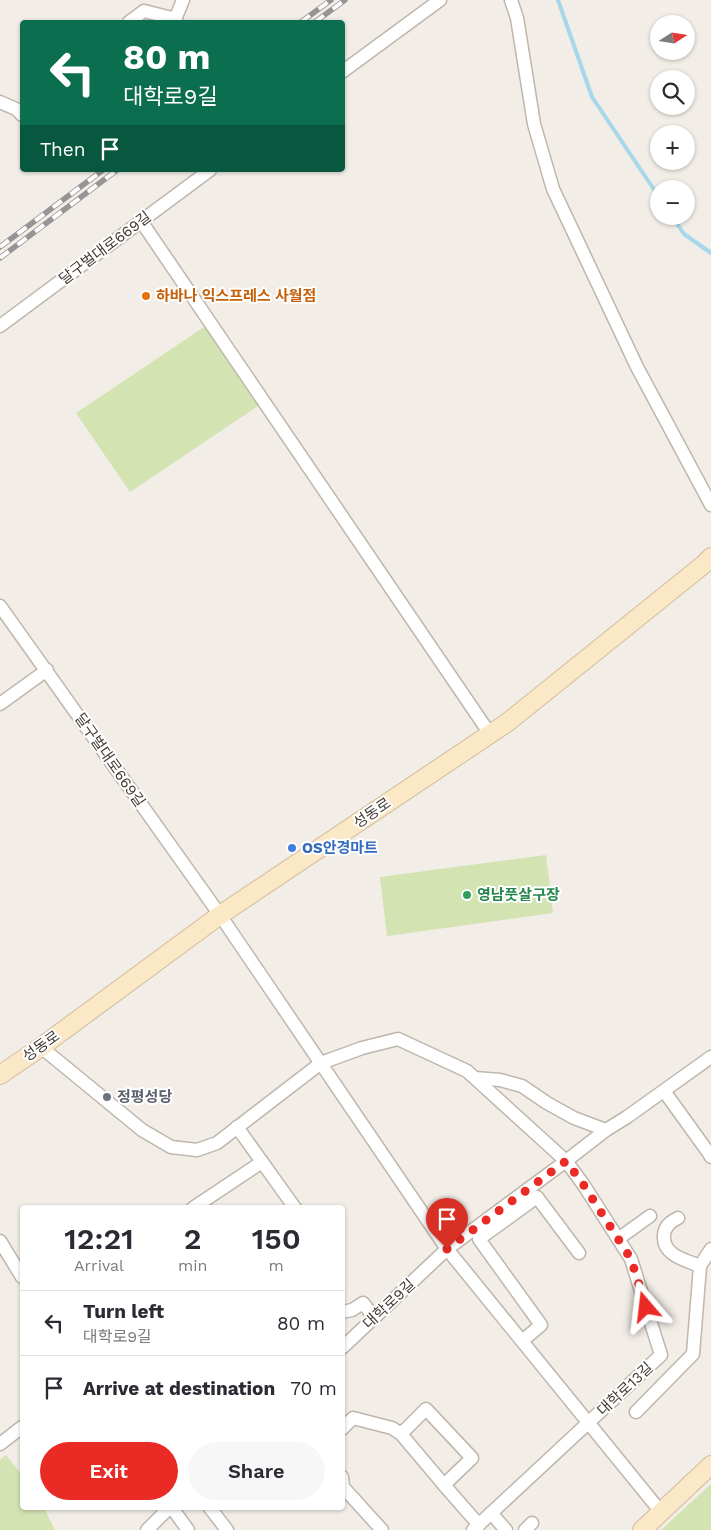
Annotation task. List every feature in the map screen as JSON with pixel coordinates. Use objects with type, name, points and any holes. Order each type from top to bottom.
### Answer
[{"type":"street","points":[[175,20],[183,0]]},
{"type":"street","points":[[345,70],[440,0]]},
{"type":"street","points":[[511,0],[517,18],[534,124],[554,189],[637,367],[711,505]]},
{"type":"street","points":[[132,20],[144,11],[172,20]]},
{"type":"street","points":[[0,102],[19,108]]},
{"type":"street","name":"달구벌대로669길","points":[[0,326],[207,172]]},
{"type":"street","points":[[141,221],[490,734]]},
{"type":"street","name":"성동로","points":[[0,1075],[42,1047],[220,915],[508,722],[711,557]]},
{"type":"street","name":"달구벌대로669길","points":[[0,606],[220,915],[447,1249],[661,1512]]},
{"type":"street","points":[[0,704],[47,670]]},
{"type":"street","name":"대학로13길","points":[[42,1047],[142,1130],[171,1146],[197,1150],[217,1143],[321,1063],[362,1048],[398,1039],[467,1071],[566,1161],[631,1259],[661,1355],[476,1527]]},
{"type":"street","name":"대학로9길","points":[[345,1345],[447,1249],[606,1130],[628,1117],[711,1057]]},
{"type":"street","points":[[475,1078],[500,1080],[522,1086],[574,1118],[606,1130]]},
{"type":"street","points":[[664,1091],[711,1158]]},
{"type":"street","points":[[237,1127],[293,1205]]},
{"type":"street","points":[[198,1205],[262,1162]]},
{"type":"street","points":[[522,1341],[541,1325],[479,1239],[537,1197],[579,1253]]},
{"type":"street","points":[[618,1239],[650,1216]]},
{"type":"street","points":[[678,1218],[672,1221],[665,1229],[664,1239],[667,1250],[700,1266]]},
{"type":"street","points":[[0,1241],[20,1274]]},
{"type":"street","points":[[636,1412],[693,1354],[700,1266],[711,1249]]},
{"type":"street","points":[[345,1311],[352,1310],[363,1303],[374,1318]]},
{"type":"street","points":[[401,1434],[426,1409],[472,1458],[444,1485]]},
{"type":"street","points":[[345,1426],[353,1418],[392,1428],[401,1434],[476,1527]]},
{"type":"street","points":[[0,1444],[20,1429]]},
{"type":"street","points":[[642,1530],[711,1466]]},
{"type":"street","points":[[345,1489],[382,1530]]},
{"type":"street","points":[[146,1530],[169,1510]]},
{"type":"street","points":[[173,1510],[188,1530]]},
{"type":"street","points":[[212,1510],[227,1530]]},
{"type":"street","points":[[491,1513],[506,1530]]},
{"type":"green space","points":[[210,323],[264,402],[130,492],[76,413]]},
{"type":"green space","name":"영남풋살구장","points":[[546,855],[553,913],[387,936],[380,877]]},
{"type":"green space","points":[[6,1455],[20,1472],[20,1510],[45,1510],[55,1530],[0,1530],[0,1460]]},
{"type":"green space","points":[[711,1484],[711,1530],[661,1530]]},
{"type":"waterway","points":[[558,0],[592,97],[650,184]]},
{"type":"waterway","points":[[678,225],[684,234],[711,253]]},
{"type":"railway","points":[[304,20],[331,0]]},
{"type":"railway","points":[[318,20],[345,0]]},
{"type":"railway","points":[[0,247],[100,172]]},
{"type":"railway","points":[[0,258],[114,172]]},
{"type":"place","name":"하바나 익스프레스 사월점","points":[[146,296]]},
{"type":"place","name":"OS안경마트","points":[[292,848]]},
{"type":"place","name":"영남풋살구장","points":[[467,895]]},
{"type":"place","name":"정평성당","points":[[107,1097]]},
{"type":"route","points":[[447,1249],[566,1161],[631,1259],[646,1307]]}]
